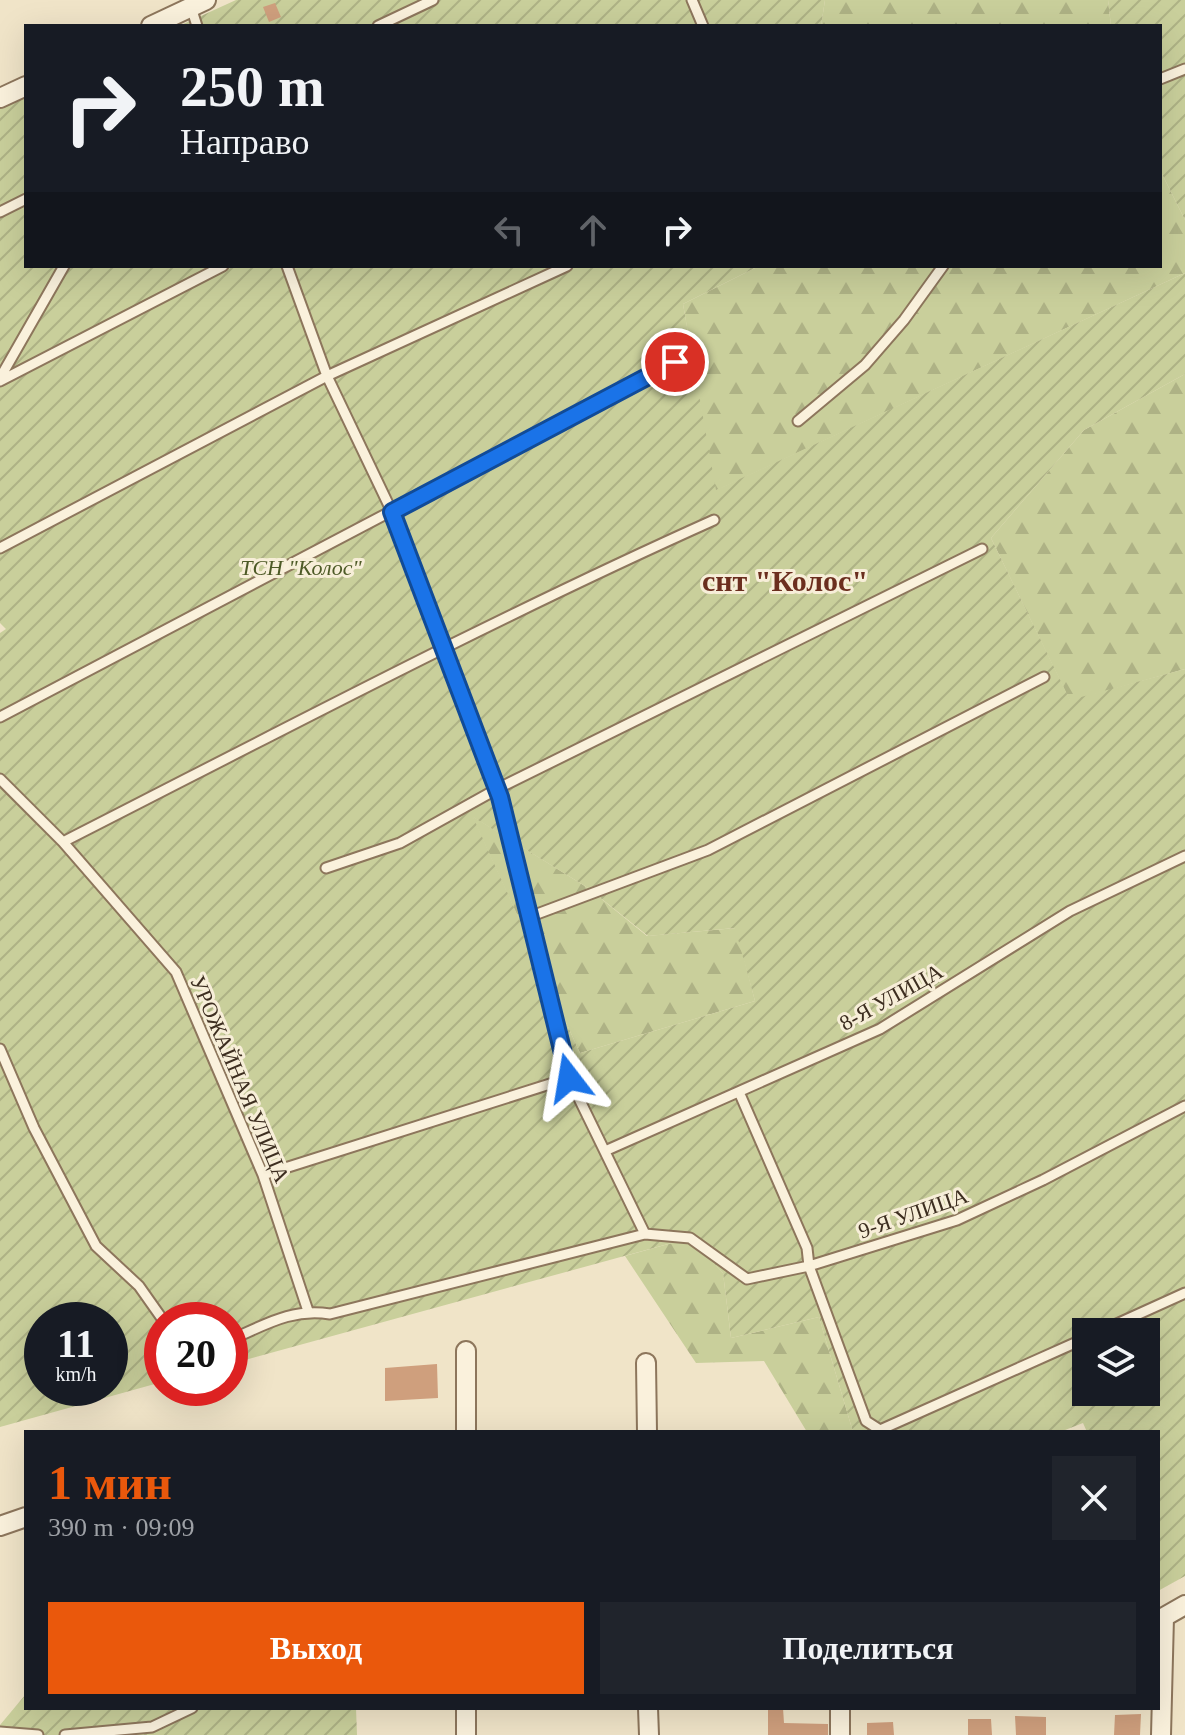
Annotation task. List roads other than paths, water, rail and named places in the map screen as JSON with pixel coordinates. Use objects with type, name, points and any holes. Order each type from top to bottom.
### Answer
[{"type":"street","points":[[155,24],[198,4]]},
{"type":"street","points":[[0,98],[24,87]]},
{"type":"street","points":[[466,1351],[466,1430]]},
{"type":"street","points":[[646,1363],[647,1430]]},
{"type":"street","points":[[0,1526],[24,1518]]},
{"type":"street","points":[[1161,1735],[1164,1617],[1185,1605]]},
{"type":"street","points":[[466,1710],[466,1735]]},
{"type":"street","points":[[648,1710],[649,1735]]},
{"type":"street","points":[[840,1710],[840,1735]]},
{"type":"lane","points":[[382,24],[433,0]]},
{"type":"lane","points":[[692,0],[700,24]]},
{"type":"lane","points":[[197,24],[198,4]]},
{"type":"lane","points":[[1162,78],[1185,69]]},
{"type":"lane","points":[[0,212],[24,200]]},
{"type":"lane","points":[[0,379],[63,268]]},
{"type":"lane","points":[[0,379],[219,268]]},
{"type":"lane","points":[[288,268],[327,376],[392,512],[497,789],[569,1078],[645,1234]]},
{"type":"lane","points":[[0,548],[327,376],[563,268]]},
{"type":"lane","points":[[798,421],[865,365],[904,320],[942,268]]},
{"type":"lane","points":[[0,717],[675,362]]},
{"type":"lane","points":[[63,842],[444,648],[714,520]]},
{"type":"lane","points":[[326,868],[400,843],[497,789],[982,549]]},
{"type":"lane","points":[[529,917],[708,850],[1044,677]]},
{"type":"lane","name":"УРОЖАЙНАЯ УЛИЦА","points":[[0,779],[63,842],[176,972],[263,1175],[308,1311]]},
{"type":"lane","name":"8-Я УЛИЦА","points":[[605,1151],[880,1029],[1070,911],[1185,856]]},
{"type":"lane","points":[[0,1049],[34,1128],[96,1246],[139,1286],[150,1302]]},
{"type":"lane","points":[[263,1175],[569,1078]]},
{"type":"lane","points":[[739,1092],[807,1248],[809,1266],[866,1421],[880,1430],[1072,1344]]},
{"type":"lane","name":"9-Я УЛИЦА","points":[[248,1332],[278,1318],[308,1311],[330,1314],[645,1234],[690,1238],[747,1279],[809,1266],[957,1220],[1043,1180],[1185,1106]]},
{"type":"lane","points":[[1130,1318],[1185,1293]]},
{"type":"lane","points":[[65,1735],[152,1727],[188,1710]]},
{"type":"lane","points":[[0,1732],[38,1735]]},
{"type":"district","name":"снт \"Колос\"","points":[[785,580]]},
{"type":"park label","name":"ТСН \"Колос\"","points":[[301,567]]}]
